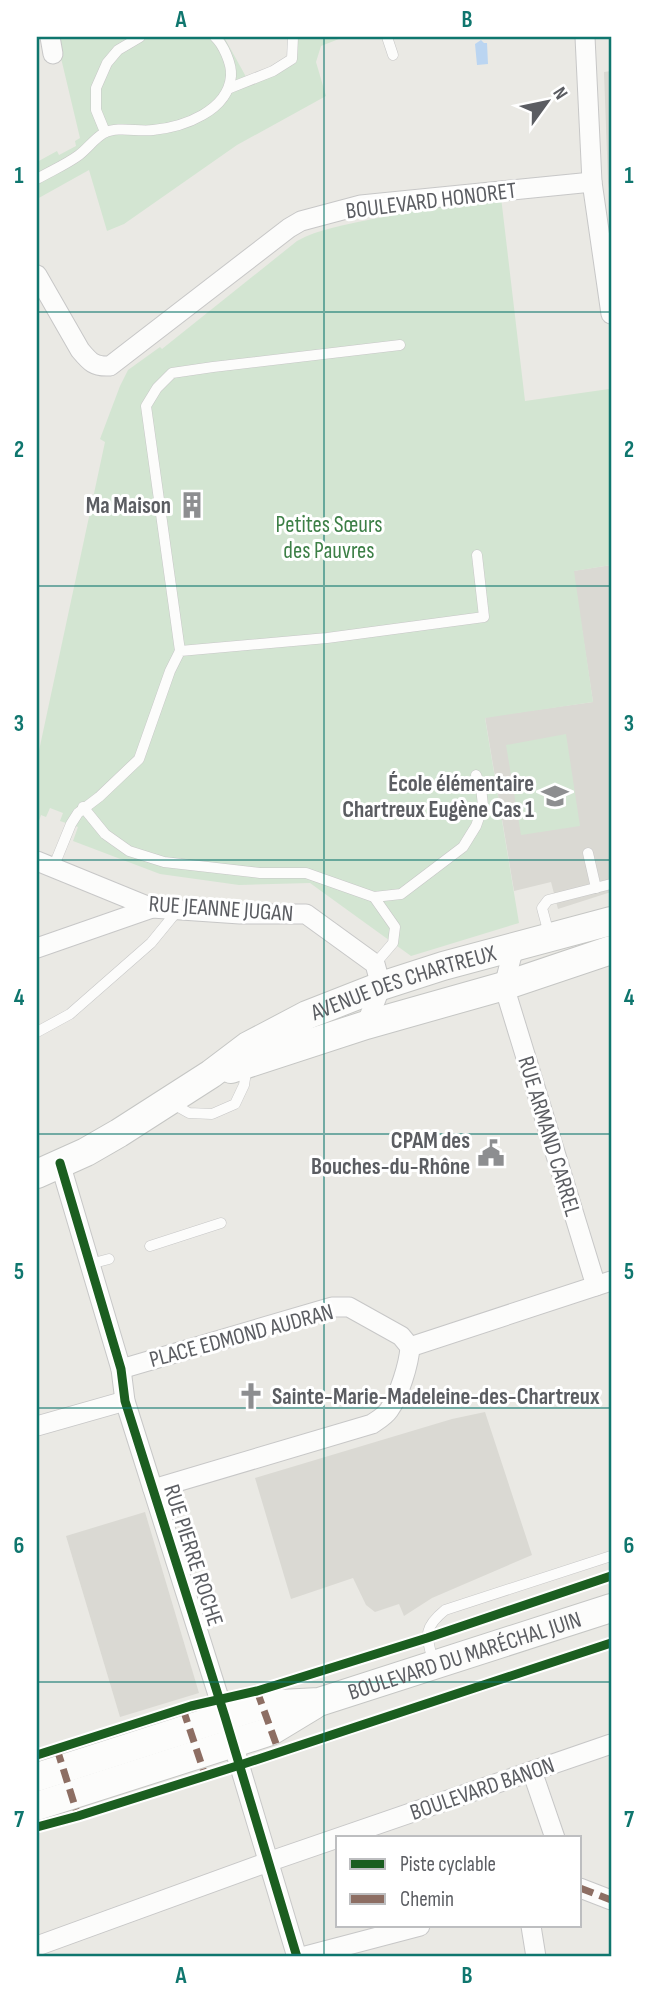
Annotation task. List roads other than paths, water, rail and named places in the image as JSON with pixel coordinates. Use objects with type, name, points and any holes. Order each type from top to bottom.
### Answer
[{"type":"street","points":[[585,37],[592,182],[611,314]]},
{"type":"street","name":"BOULEVARD HONORET","points":[[37,275],[79,350],[98,366],[110,366],[301,221],[361,205],[592,182]]},
{"type":"street","name":"RUE JEANNE JUGAN","points":[[45,865],[152,908],[240,914],[306,914],[378,975]]},
{"type":"street","points":[[37,948],[152,908]]},
{"type":"street","name":"AVENUE DES CHARTREUX","points":[[48,1168],[86,1152],[119,1133],[211,1074],[248,1046],[378,975],[443,966],[611,921]]},
{"type":"street","points":[[504,985],[514,947]]},
{"type":"street","name":"AVENUE DES CHARTREUX","points":[[211,1074],[611,950]]},
{"type":"street","points":[[366,1025],[378,975]]},
{"type":"street","name":"RUE ARMAND CARREL","points":[[504,985],[604,1284]]},
{"type":"street","name":"RUE PIERRE ROCHE","points":[[48,1168],[99,1261],[125,1401],[300,1957]]},
{"type":"street","points":[[153,1489],[372,1424],[391,1408],[409,1362],[410,1347],[604,1284]]},
{"type":"street","name":"PLACE EDMOND AUDRAN","points":[[121,1369],[332,1307],[349,1307],[401,1336],[410,1347]]},
{"type":"street","points":[[37,1426],[125,1401]]},
{"type":"street","name":"BOULEVARD DU MARÉCHAL JUIN","points":[[229,1730],[262,1705],[319,1702],[611,1608]]},
{"type":"street","points":[[37,1773],[229,1730]]},
{"type":"street","points":[[37,1807],[229,1730]]},
{"type":"street","name":"BOULEVARD BANON","points":[[343,1836],[611,1744]]},
{"type":"street","points":[[531,1771],[554,1836]]},
{"type":"street","name":"BOULEVARD BANON","points":[[37,1946],[336,1838]]},
{"type":"street","points":[[582,1889],[611,1900]]},
{"type":"street","points":[[300,1957],[416,1927]]},
{"type":"street","points":[[531,1927],[536,1957]]},
{"type":"lane","points":[[105,132],[96,110],[96,88],[107,63],[118,50],[140,37]]},
{"type":"lane","points":[[215,37],[220,41],[232,70],[230,88]]},
{"type":"lane","points":[[37,179],[77,156],[105,132],[151,130],[176,126],[199,118],[230,88],[273,71],[292,59],[293,37]]},
{"type":"lane","points":[[387,37],[393,55]]},
{"type":"lane","points":[[45,865],[83,807],[99,797],[139,759],[170,671],[180,651],[146,406],[157,388],[172,373],[400,345]]},
{"type":"lane","points":[[180,651],[327,638],[484,617],[477,555]]},
{"type":"lane","points":[[83,807],[105,834],[129,851],[164,862],[260,873],[306,873],[374,897],[401,894],[463,847],[484,806],[476,775]]},
{"type":"lane","points":[[588,853],[596,888]]},
{"type":"lane","points":[[550,938],[542,908],[548,900],[611,884]]},
{"type":"lane","points":[[374,897],[395,927],[393,943],[378,975]]},
{"type":"lane","points":[[37,1032],[70,1014],[151,943],[178,910]]},
{"type":"lane","points":[[169,1101],[188,1113],[212,1114],[235,1104],[244,1085],[247,1065]]},
{"type":"lane","points":[[150,1246],[221,1223]]},
{"type":"lane","points":[[434,1665],[426,1638],[432,1620],[445,1610],[611,1556]]},
{"type":"water","points":[[481,40],[487,43],[488,64],[477,65],[475,44]]},
{"type":"place","name":"Ma Maison","points":[[192,505]]},
{"type":"place","name":"École élémentaire Chartreux Eugène Cas 1","points":[[555,796]]},
{"type":"place","name":"CPAM des Bouches-du-Rhône","points":[[491,1153]]},
{"type":"place","name":"Sainte-Marie-Madeleine-des-Chartreux","points":[[251,1396]]},
{"type":"park label","name":"Petites Sœurs des Pauvres","points":[[329,537]]}]
